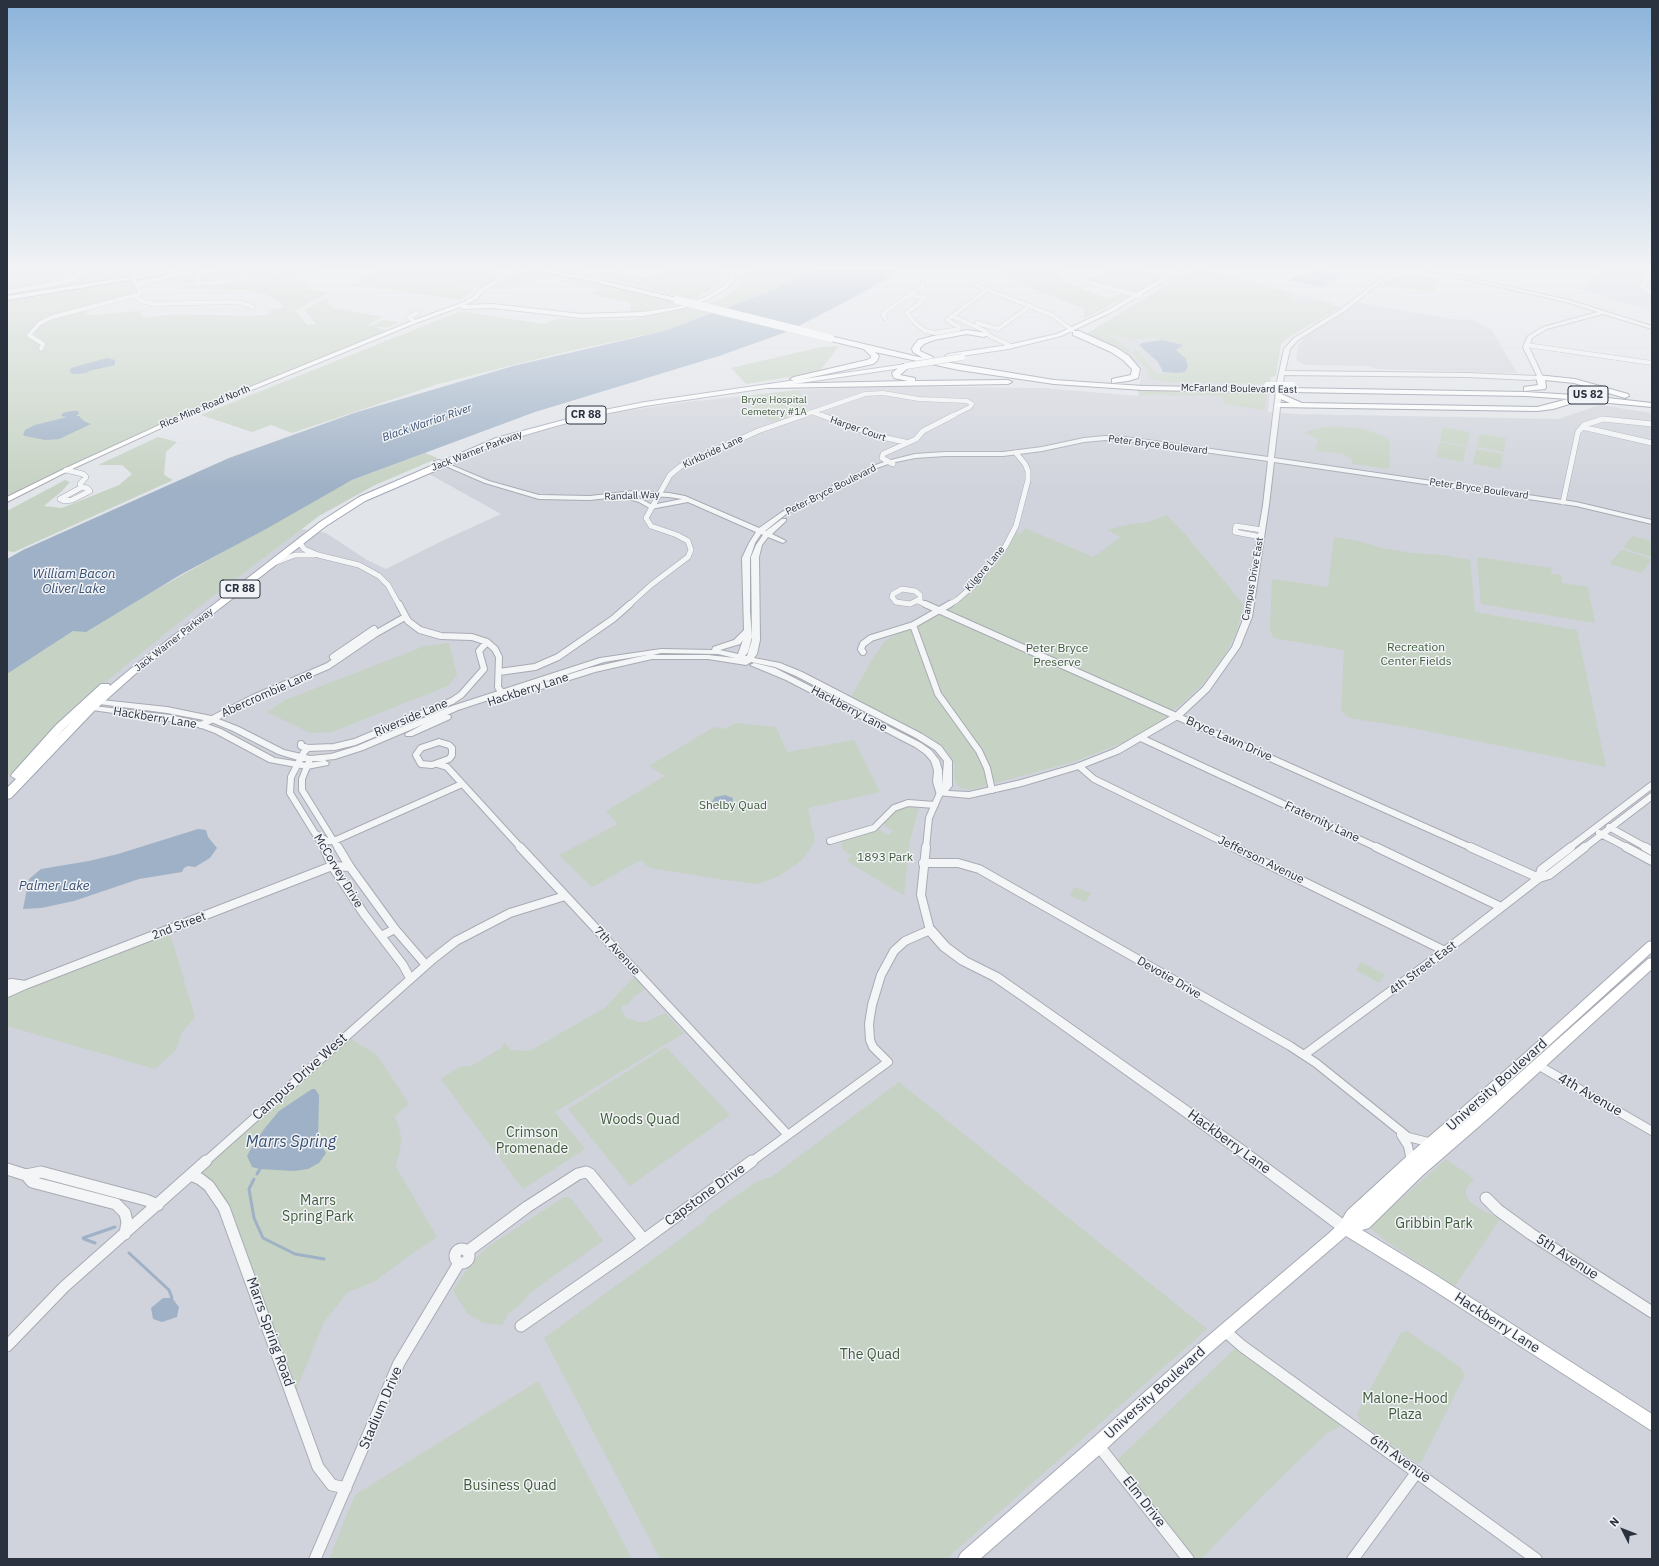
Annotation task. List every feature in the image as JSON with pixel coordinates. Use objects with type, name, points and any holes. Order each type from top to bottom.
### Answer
[{"type":"highway","name":"McFarland Boulevard East","points":[[847,342],[986,372],[1054,382],[1128,387],[1523,390],[1652,401]]},
{"type":"highway","name":"McFarland Boulevard East","points":[[849,342],[928,360],[1005,372],[1107,382],[1206,387]]},
{"type":"highway","points":[[906,366],[896,373],[897,376],[920,381],[929,380],[940,374],[939,368],[917,352],[916,348],[921,342]]},
{"type":"highway","points":[[1096,342],[1114,350],[1126,358],[1136,369],[1135,376],[1128,380],[1107,382]]},
{"type":"highway","points":[[794,380],[870,362],[875,356],[866,347]]},
{"type":"highway","points":[[845,373],[856,380],[887,383]]},
{"type":"highway","points":[[1529,378],[1540,377],[1575,381],[1620,394],[1652,401]]},
{"type":"highway","points":[[1523,390],[1540,388],[1543,385],[1540,377]]},
{"type":"highway","points":[[770,386],[887,383],[1054,382]]},
{"type":"highway","name":"McFarland Boulevard East","points":[[1291,388],[1497,393],[1590,398],[1652,405]]},
{"type":"highway","points":[[1278,405],[1525,408],[1533,406],[1531,402],[1524,398],[1497,393]]},
{"type":"highway","points":[[1279,395],[1301,405]]},
{"type":"highway","points":[[1276,416],[1285,409],[1301,405],[1537,409],[1550,407],[1568,401],[1590,398]]},
{"type":"main road","name":"Rice Mine Road North","points":[[7,500],[66,470],[181,417],[365,342]]},
{"type":"main road","points":[[990,350],[997,345],[995,342]]},
{"type":"main road","points":[[1010,348],[1029,342]]},
{"type":"main road","points":[[1010,348],[1040,342]]},
{"type":"main road","name":"Jack Warner Parkway","points":[[7,785],[60,727],[323,524],[362,499],[440,462],[499,440],[594,414],[645,404],[770,386],[895,364],[1010,348]]},
{"type":"main road","name":"Jack Warner Parkway","points":[[7,795],[90,704],[218,597],[320,520],[360,495],[507,434],[574,416],[616,407],[794,380],[906,366],[1002,351],[1010,348]]},
{"type":"main road","name":"University Boulevard","points":[[1345,1228],[1364,1223],[1418,1171],[1486,1112],[1532,1061],[1652,945]]},
{"type":"main road","name":"University Boulevard","points":[[967,1559],[1224,1331],[1345,1228],[1352,1216],[1411,1161],[1652,962]]},
{"type":"main road","name":"Hackberry Lane","points":[[1345,1228],[1429,1279],[1652,1423]]},
{"type":"street","points":[[40,342],[43,344],[40,349]]},
{"type":"street","points":[[997,342],[1010,348]]},
{"type":"street","points":[[1000,342],[1010,348]]},
{"type":"street","name":"Campus Drive East","points":[[940,793],[976,794],[1079,766],[1118,751],[1177,716],[1206,689],[1236,648],[1248,617],[1262,534],[1283,361],[1288,347],[1293,342]]},
{"type":"street","points":[[1527,342],[1526,345],[1528,353],[1540,377]]},
{"type":"street","points":[[1526,345],[1550,350],[1652,363]]},
{"type":"street","points":[[1283,361],[1307,371]]},
{"type":"street","points":[[1282,372],[1470,373],[1540,377]]},
{"type":"street","points":[[1282,372],[1468,375],[1529,378]]},
{"type":"street","name":"Kirkbride Lane","points":[[499,672],[535,667],[558,657],[613,619],[651,585],[688,557],[691,550],[688,541],[682,537],[657,529],[648,524],[646,515],[673,473],[684,465],[758,431],[858,396],[872,393],[890,394],[919,399],[962,400],[972,404],[970,407],[923,431],[916,439],[906,442],[883,454],[882,458],[891,463]]},
{"type":"street","name":"Harper Court","points":[[812,412],[877,436],[906,442]]},
{"type":"street","points":[[1563,502],[1578,432],[1582,427],[1590,422],[1603,419],[1652,424]]},
{"type":"street","points":[[1582,427],[1652,443]]},
{"type":"street","name":"Peter Bryce Boulevard","points":[[744,660],[748,643],[746,612],[746,558],[752,543],[784,513],[872,468],[891,463],[935,457],[995,458],[1017,454],[1052,451],[1089,443],[1116,442],[1500,492],[1563,502],[1652,522]]},
{"type":"street","name":"Kilgore Lane","points":[[863,652],[863,644],[871,638],[913,625],[957,600],[978,580],[1005,547],[1016,526],[1028,480],[1028,471],[1017,454]]},
{"type":"street","name":"Peter Bryce Boulevard","points":[[1271,461],[1541,502],[1593,512],[1652,526]]},
{"type":"street","name":"Randall Way","points":[[440,462],[487,482],[525,493],[543,496],[584,498],[642,494],[671,495],[694,501],[783,541]]},
{"type":"street","points":[[66,470],[83,474],[86,477],[80,484],[82,487]]},
{"type":"street","points":[[82,487],[87,488],[90,491],[72,500],[64,501],[60,499],[64,495],[82,487]]},
{"type":"street","points":[[642,494],[664,487],[671,495]]},
{"type":"street","points":[[614,495],[636,499],[651,507],[670,502],[694,501]]},
{"type":"street","name":"Peter Bryce Boulevard","points":[[744,660],[754,648],[756,635],[755,557],[763,533]]},
{"type":"street","points":[[300,543],[304,549],[318,555],[353,563],[374,572],[388,585],[405,617],[416,627],[429,634],[472,637],[488,642],[495,649],[499,657],[498,687],[502,692],[514,695]]},
{"type":"street","points":[[272,564],[295,555],[318,555]]},
{"type":"street","name":"Bryce Lawn Drive","points":[[918,601],[1539,878]]},
{"type":"street","name":"Abercrombie Lane","points":[[213,718],[220,711],[258,690],[329,660],[361,637],[393,620],[405,617]]},
{"type":"street","name":"Abercrombie Lane","points":[[213,718],[264,693],[313,673],[338,660],[375,634],[405,617]]},
{"type":"street","points":[[913,625],[938,694],[979,752],[987,768],[992,790]]},
{"type":"street","points":[[711,651],[737,642],[748,630]]},
{"type":"street","points":[[359,645],[361,637]]},
{"type":"street","name":"Riverside Lane","points":[[308,748],[334,747],[355,742],[452,701],[461,695],[484,669],[479,651],[488,642]]},
{"type":"street","name":"Hackberry Lane","points":[[309,762],[332,757],[360,748],[449,710],[590,664],[623,656],[661,651],[711,651],[744,660],[772,670],[918,745],[928,752],[935,760],[938,770],[937,782],[940,793]]},
{"type":"street","name":"Hackberry Lane","points":[[90,704],[201,725],[218,731],[272,760],[329,763],[359,754],[446,718],[514,695],[592,670],[646,658],[684,656],[744,660],[777,665],[799,674],[919,736],[938,748],[948,761],[947,786],[940,793],[929,818],[923,862],[921,895],[930,930],[945,948],[996,977],[1040,1007],[1239,1149],[1345,1228]]},
{"type":"street","points":[[305,671],[313,673]]},
{"type":"street","name":"Hackberry Lane","points":[[90,704],[167,710],[213,718],[299,762]]},
{"type":"street","points":[[201,725],[213,718]]},
{"type":"street","name":"Fraternity Lane","points":[[1141,738],[1484,897],[1501,907]]},
{"type":"street","points":[[432,743],[445,743],[449,745],[453,751],[447,764],[426,765],[418,761],[416,758],[418,751],[426,745],[432,743]]},
{"type":"street","points":[[299,762],[304,752],[308,748],[301,746],[301,744]]},
{"type":"street","name":"McCorvey Drive","points":[[299,762],[291,777],[290,793],[316,834],[332,866],[364,914],[403,965],[410,978]]},
{"type":"street","name":"McCorvey Drive","points":[[309,762],[302,779],[301,786],[350,866],[395,929],[426,965]]},
{"type":"street","name":"7th Avenue","points":[[447,764],[462,784],[788,1135]]},
{"type":"street","name":"Jefferson Avenue","points":[[1079,766],[1088,776],[1445,951]]},
{"type":"street","points":[[948,782],[964,791],[976,794]]},
{"type":"street","points":[[316,834],[327,840],[334,841],[462,784]]},
{"type":"street","name":"4th Street East","points":[[1539,878],[1541,870],[1652,785]]},
{"type":"street","name":"4th Street East","points":[[1304,1055],[1445,951],[1539,878],[1549,875],[1603,835],[1652,796]]},
{"type":"street","points":[[830,841],[874,828],[894,808],[908,803],[935,805]]},
{"type":"street","points":[[1602,823],[1652,851]]},
{"type":"street","points":[[1594,830],[1652,861]]},
{"type":"street","name":"Devotie Drive","points":[[923,862],[958,864],[979,869],[1304,1055],[1408,1137],[1432,1143]]},
{"type":"street","points":[[332,866],[350,866]]},
{"type":"street","name":"2nd Street","points":[[7,993],[332,866]]},
{"type":"street","name":"Campus Drive West","points":[[7,1346],[64,1287],[158,1205],[426,965],[456,941],[478,928],[510,913],[565,896]]},
{"type":"street","points":[[381,936],[395,929]]},
{"type":"street","name":"Capstone Drive","points":[[521,1326],[644,1240],[888,1062],[873,1047],[870,1040],[869,1024],[881,975],[886,963],[899,945],[930,930]]},
{"type":"street","name":"2nd Street","points":[[7,984],[12,983],[25,985]]},
{"type":"street","name":"4th Avenue","points":[[1532,1061],[1652,1131]]},
{"type":"street","name":"Devotie Drive","points":[[1398,1130],[1408,1146],[1411,1161]]},
{"type":"street","points":[[7,1169],[26,1175],[41,1172],[146,1200],[158,1205]]},
{"type":"street","name":"Stadium Drive","points":[[315,1559],[399,1363],[459,1263],[456,1260],[456,1254],[462,1250],[468,1251],[527,1207],[578,1174],[586,1172],[590,1174],[644,1240]]},
{"type":"street","points":[[26,1175],[32,1182],[116,1204],[125,1213],[127,1222],[125,1234]]},
{"type":"street","name":"Marrs Spring Road","points":[[191,1175],[200,1179],[209,1186],[224,1208],[318,1467],[332,1485],[346,1488]]},
{"type":"street","name":"5th Avenue","points":[[1486,1198],[1498,1210],[1531,1234],[1652,1312]]},
{"type":"street","name":"6th Avenue","points":[[1224,1331],[1242,1346],[1536,1559]]},
{"type":"street","name":"Elm Drive","points":[[1098,1444],[1188,1559]]},
{"type":"street","points":[[1353,1559],[1417,1472]]},
{"type":"shaded area","points":[[1104,342],[1280,342],[1265,361],[1273,363],[1268,412],[1301,414],[1558,419],[1600,405],[1652,413],[1652,1559],[7,1559],[7,676],[277,525],[326,533],[367,560],[386,569],[501,514],[429,474],[486,448],[553,428],[618,412],[688,402],[799,390],[884,386],[1044,388],[1138,396],[1142,368],[1124,351]]},
{"type":"shaded area","points":[[1301,342],[1499,342],[1517,373],[1378,369],[1366,366],[1305,365],[1296,360],[1298,346]]},
{"type":"green space","points":[[7,342],[360,342],[148,429],[7,497]]},
{"type":"green space","points":[[383,342],[612,342],[565,352],[438,384],[292,433],[271,425],[252,432],[201,415]]},
{"type":"green space","points":[[1104,342],[1119,342],[1129,348],[1129,356],[1124,351]]},
{"type":"green space","points":[[1167,342],[1283,342],[1281,344],[1276,376],[1270,377],[1269,384],[1166,382],[1150,379],[1147,369],[1133,353],[1134,347],[1157,374],[1183,372],[1186,359],[1176,350],[1176,343]]},
{"type":"green space","points":[[839,346],[819,372],[746,384],[731,368],[821,347]]},
{"type":"green space","points":[[1137,389],[1268,391],[1263,410],[1225,404],[1222,396],[1140,395]]},
{"type":"green space","name":"Bryce Hospital Cemetery #1A","points":[[799,390],[805,411],[773,422],[751,407],[745,396]]},
{"type":"green space","points":[[1333,426],[1364,429],[1386,437],[1390,443],[1389,469],[1352,464],[1352,460],[1343,454],[1316,451],[1316,446],[1319,439],[1304,433],[1314,429]]},
{"type":"green space","points":[[1443,427],[1470,432],[1467,446],[1440,441]]},
{"type":"green space","points":[[1480,434],[1506,438],[1504,452],[1477,447]]},
{"type":"green space","points":[[158,437],[177,442],[166,452],[164,475],[173,480],[14,552],[7,551],[7,511],[65,480],[70,482],[44,506],[62,508],[119,485],[132,474],[122,465],[98,465]]},
{"type":"green space","points":[[1439,442],[1466,447],[1463,462],[1436,457]]},
{"type":"green space","points":[[1476,449],[1503,454],[1500,469],[1473,464]]},
{"type":"green space","points":[[425,453],[438,458],[373,486],[319,516],[201,605],[70,712],[7,777],[7,674],[73,631],[141,598],[352,480]]},
{"type":"green space","name":"Peter Bryce Preserve","points":[[1166,515],[1184,533],[1244,605],[1237,630],[1226,653],[1203,684],[1163,720],[1122,743],[1073,762],[969,790],[961,788],[956,784],[954,777],[955,765],[946,750],[935,741],[851,697],[873,658],[885,641],[902,631],[918,626],[959,602],[994,567],[1007,550],[1016,533],[1021,534],[1025,528],[1093,557],[1121,537],[1107,530],[1131,524],[1149,522]]},
{"type":"green space","points":[[1632,536],[1652,541],[1652,557],[1623,548]]},
{"type":"green space","name":"Recreation Center Fields","points":[[1334,537],[1359,541],[1382,548],[1412,553],[1443,555],[1470,560],[1475,612],[1577,630],[1606,767],[1406,727],[1349,718],[1341,711],[1344,650],[1274,638],[1270,631],[1272,579],[1328,587]]},
{"type":"green space","points":[[1623,550],[1649,558],[1651,560],[1642,573],[1612,565],[1610,563],[1620,551]]},
{"type":"green space","points":[[1477,557],[1551,568],[1552,574],[1561,575],[1562,583],[1588,587],[1595,623],[1481,604]]},
{"type":"green space","points":[[449,643],[457,675],[448,686],[332,732],[310,733],[267,712],[285,700],[425,646]]},
{"type":"green space","name":"Shelby Quad","points":[[736,723],[776,727],[787,752],[854,740],[880,792],[808,808],[815,841],[802,860],[779,876],[758,884],[650,868],[641,860],[592,887],[559,855],[618,824],[606,811],[665,776],[649,766],[714,727],[724,729]]},
{"type":"green space","name":"1893 Park","points":[[903,806],[919,807],[910,841],[904,895],[847,861],[852,856],[843,850],[841,844],[845,839],[878,829],[888,835],[893,831],[885,826],[884,823],[895,810]]},
{"type":"green space","points":[[1074,887],[1091,893],[1086,902],[1070,896]]},
{"type":"green space","points":[[164,935],[171,937],[195,1017],[182,1032],[177,1049],[155,1069],[7,1026],[7,997]]},
{"type":"green space","points":[[1361,962],[1385,975],[1379,983],[1356,970]]},
{"type":"green space","name":"Crimson Promenade","points":[[634,977],[644,987],[644,990],[633,997],[628,1005],[622,1005],[621,1010],[626,1018],[638,1022],[646,1022],[665,1013],[684,1033],[555,1112],[585,1149],[523,1189],[441,1079],[459,1067],[471,1066],[503,1047],[504,1042],[511,1050],[530,1051],[606,1007]]},
{"type":"green space","name":"Marrs Spring Park","points":[[346,1036],[377,1055],[409,1104],[395,1116],[402,1139],[396,1167],[437,1237],[375,1281],[347,1293],[324,1322],[294,1396],[224,1208],[191,1175]]},
{"type":"green space","name":"Woods Quad","points":[[666,1047],[730,1115],[630,1186],[568,1109]]},
{"type":"green space","name":"The Quad","points":[[899,1082],[1207,1329],[946,1559],[660,1559],[544,1338],[704,1222],[709,1215],[756,1182],[773,1176]]},
{"type":"green space","name":"Gribbin Park","points":[[1446,1159],[1474,1179],[1466,1190],[1466,1195],[1470,1202],[1478,1208],[1500,1219],[1455,1286],[1392,1245],[1370,1227]]},
{"type":"green space","points":[[564,1197],[568,1197],[572,1200],[603,1241],[531,1292],[522,1303],[509,1313],[502,1325],[483,1323],[467,1313],[453,1291],[465,1272],[479,1255],[489,1246]]},
{"type":"green space","name":"Malone-Hood Plaza","points":[[1407,1331],[1460,1367],[1465,1375],[1422,1461],[1418,1464],[1361,1423],[1357,1413],[1401,1333]]},
{"type":"green space","points":[[1240,1344],[1348,1422],[1326,1434],[1263,1495],[1201,1559],[1188,1559],[1114,1463]]},
{"type":"green space","name":"Business Quad","points":[[538,1381],[632,1559],[329,1559],[355,1495]]},
{"type":"water","name":"William Bacon Oliver Lake","points":[[616,342],[758,342],[719,356],[535,412],[352,480],[266,529],[180,575],[86,632],[73,631],[7,674],[7,559],[23,550],[229,458],[354,413],[513,366]]},
{"type":"water","points":[[1171,342],[1183,345],[1176,350],[1186,359],[1188,366],[1185,372],[1163,372],[1158,362],[1139,345],[1142,343]]},
{"type":"water","points":[[107,358],[115,360],[115,365],[89,371],[87,373],[73,374],[70,372],[71,368]]},
{"type":"water","points":[[78,411],[79,414],[76,416],[79,416],[84,421],[91,424],[59,439],[45,440],[23,435],[25,430],[35,425],[67,417],[61,416],[63,413]]},
{"type":"water","points":[[725,795],[733,798],[732,805],[723,809],[714,806],[712,802],[715,797]]},
{"type":"water","name":"Palmer Lake","points":[[198,829],[206,830],[208,837],[217,848],[210,858],[195,867],[188,866],[184,868],[182,872],[139,879],[74,901],[41,908],[23,909],[29,879],[41,869],[89,861],[118,854]]},
{"type":"water","name":"Marrs Spring","points":[[312,1089],[315,1089],[319,1095],[318,1140],[326,1153],[319,1163],[308,1169],[294,1171],[260,1169],[252,1167],[247,1156],[265,1128],[279,1111]]},
{"type":"water","points":[[163,1298],[172,1298],[179,1307],[177,1317],[162,1322],[153,1319],[151,1308]]},
{"type":"waterway","name":"Marrs Spring","points":[[257,1174],[260,1169]]},
{"type":"waterway","points":[[254,1179],[249,1189],[254,1218],[263,1238],[295,1254],[324,1259]]},
{"type":"waterway","points":[[83,1238],[115,1227]]},
{"type":"waterway","points":[[84,1239],[95,1243]]},
{"type":"waterway","points":[[129,1253],[169,1290],[172,1298]]},
{"type":"water label","name":"Black Warrior River","points":[[427,423]]}]
